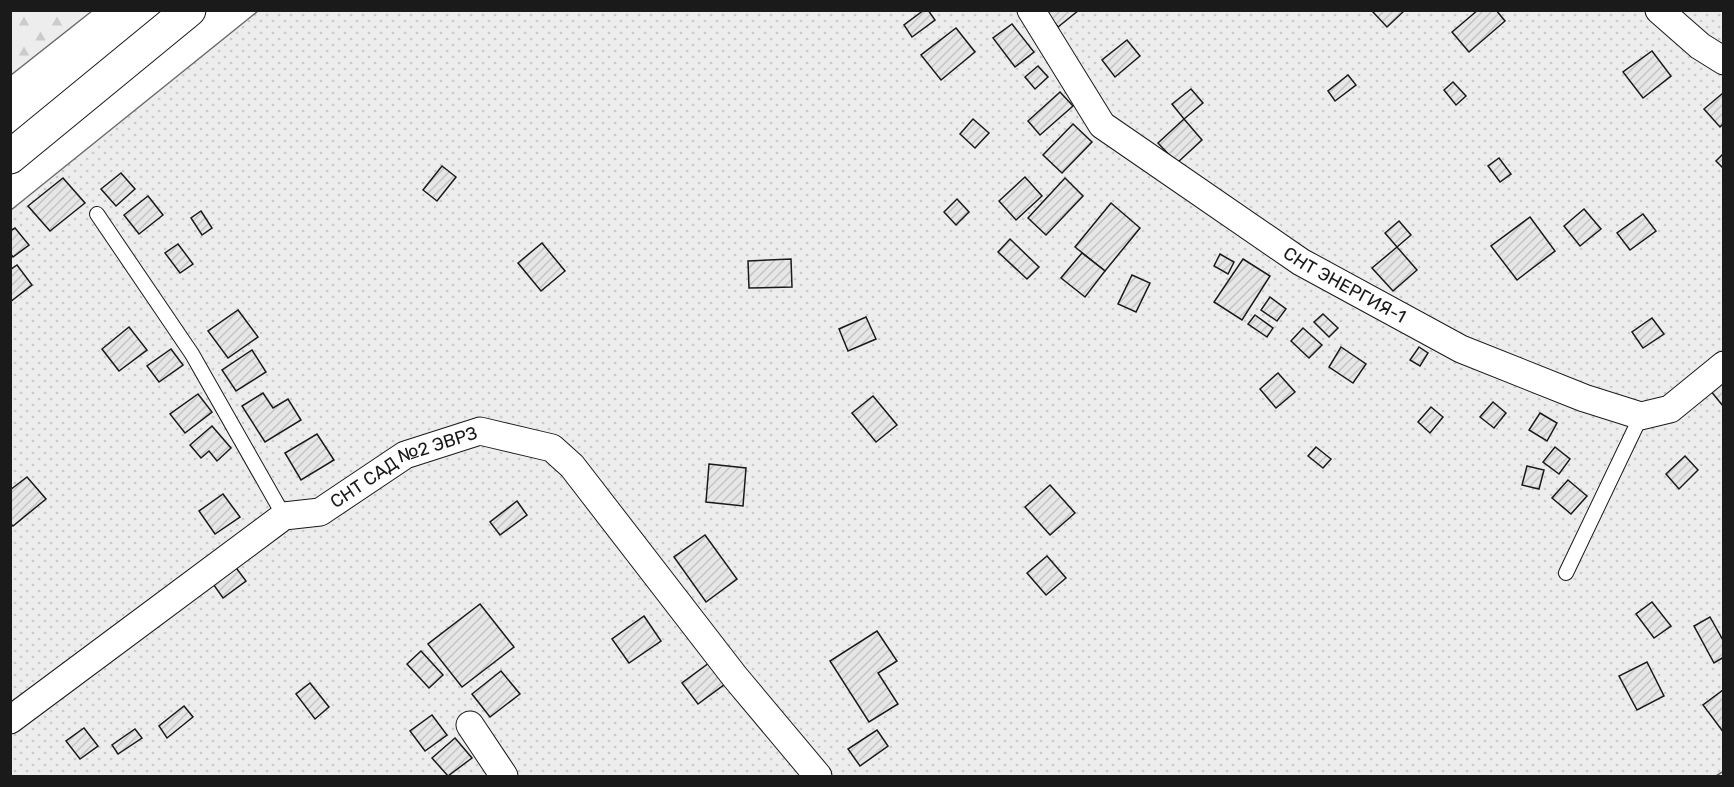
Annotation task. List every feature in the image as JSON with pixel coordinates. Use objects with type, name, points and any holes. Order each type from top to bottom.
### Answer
[{"type":"main road","points":[[10,157],[189,10]]},
{"type":"street","name":"СНТ ЭНЕРГИЯ-1","points":[[1031,10],[1102,125],[1301,262],[1461,349],[1584,398],[1641,416]]},
{"type":"street","points":[[1659,10],[1700,46],[1724,61]]},
{"type":"street","points":[[1641,416],[1670,409],[1724,365]]},
{"type":"street","name":"СНТ САД №2 ЭВРЗ","points":[[284,516],[320,512],[405,455],[480,431],[552,448],[572,466],[735,677],[818,777]]},
{"type":"street","points":[[10,720],[284,516]]},
{"type":"street","points":[[470,724],[504,777]]},
{"type":"lane","points":[[97,214],[192,354],[284,516]]},
{"type":"lane","points":[[1566,573],[1641,416]]},
{"type":"green space","points":[[11,10],[92,10],[92,11],[11,75]]},
{"type":"green space","points":[[258,11],[1723,11],[1724,771],[1716,776],[11,776],[11,210]]},
{"type":"building","points":[[924,10],[928,10],[935,20],[912,37],[904,25]]},
{"type":"building","points":[[1045,10],[1079,10],[1058,27]]},
{"type":"building","points":[[1375,10],[1404,11],[1387,27],[1373,12]]},
{"type":"building","points":[[1478,10],[1496,10],[1505,21],[1469,52],[1452,32]]},
{"type":"building","points":[[1012,24],[1034,52],[1015,67],[993,38]]},
{"type":"building","points":[[956,28],[975,52],[941,80],[921,55]]},
{"type":"building","points":[[1127,40],[1140,56],[1115,77],[1102,60]]},
{"type":"building","points":[[1652,51],[1671,76],[1643,98],[1623,72]]},
{"type":"building","points":[[1038,66],[1048,77],[1035,89],[1025,77]]},
{"type":"building","points":[[1348,75],[1356,85],[1335,101],[1328,91]]},
{"type":"building","points":[[1453,82],[1466,96],[1456,105],[1444,90]]},
{"type":"building","points":[[1191,89],[1203,103],[1184,119],[1172,104]]},
{"type":"building","points":[[1060,92],[1073,106],[1040,135],[1028,121]]},
{"type":"building","points":[[1723,93],[1724,123],[1720,127],[1704,109]]},
{"type":"building","points":[[973,119],[989,133],[975,148],[960,134]]},
{"type":"building","points":[[1184,119],[1202,140],[1177,163],[1158,143]]},
{"type":"building","points":[[1073,124],[1092,142],[1062,173],[1043,155]]},
{"type":"building","points":[[1724,153],[1724,169],[1716,161]]},
{"type":"building","points":[[1499,158],[1511,174],[1500,182],[1488,166]]},
{"type":"building","points":[[442,166],[456,177],[437,201],[423,190]]},
{"type":"building","points":[[121,173],[135,189],[116,206],[101,189]]},
{"type":"building","points":[[1025,177],[1042,196],[1016,220],[999,201]]},
{"type":"building","points":[[63,178],[85,203],[50,231],[28,206]]},
{"type":"building","points":[[1065,178],[1083,196],[1046,235],[1028,218]]},
{"type":"building","points":[[148,196],[163,215],[139,234],[124,215]]},
{"type":"building","points":[[957,199],[969,212],[956,225],[944,212]]},
{"type":"building","points":[[1111,203],[1140,228],[1105,271],[1075,247]]},
{"type":"building","points":[[1584,209],[1601,229],[1580,246],[1564,226]]},
{"type":"building","points":[[201,211],[212,228],[202,235],[191,218]]},
{"type":"building","points":[[1643,214],[1656,231],[1630,250],[1617,233]]},
{"type":"building","points":[[1530,217],[1555,251],[1517,280],[1491,246]]},
{"type":"building","points":[[1399,221],[1411,235],[1397,247],[1385,233]]},
{"type":"building","points":[[15,228],[29,245],[13,257],[10,253],[10,231]]},
{"type":"building","points":[[1010,239],[1039,267],[1027,279],[998,252]]},
{"type":"building","points":[[542,243],[565,271],[541,291],[518,263]]},
{"type":"building","points":[[178,244],[193,264],[180,273],[165,253]]},
{"type":"building","points":[[1397,247],[1417,270],[1393,291],[1372,268]]},
{"type":"building","points":[[1082,253],[1105,271],[1085,297],[1061,278]]},
{"type":"building","points":[[1220,254],[1234,262],[1228,274],[1214,266]]},
{"type":"building","points":[[791,259],[792,287],[749,288],[748,261]]},
{"type":"building","points":[[1243,259],[1270,276],[1242,320],[1214,302]]},
{"type":"building","points":[[17,265],[32,285],[10,302],[10,270]]},
{"type":"building","points":[[1132,275],[1150,283],[1136,312],[1118,304]]},
{"type":"building","points":[[1270,297],[1286,309],[1277,321],[1261,310]]},
{"type":"building","points":[[238,310],[258,337],[228,358],[208,331]]},
{"type":"building","points":[[1323,314],[1338,328],[1329,337],[1314,322]]},
{"type":"building","points":[[1255,315],[1273,328],[1267,337],[1248,324]]},
{"type":"building","points":[[866,317],[876,339],[848,351],[839,329]]},
{"type":"building","points":[[1652,318],[1664,334],[1643,348],[1632,332]]},
{"type":"building","points":[[129,327],[147,350],[119,371],[102,349]]},
{"type":"building","points":[[1303,328],[1322,345],[1309,358],[1291,341]]},
{"type":"building","points":[[1341,347],[1366,364],[1353,383],[1329,367]]},
{"type":"building","points":[[1419,347],[1428,353],[1420,366],[1410,360]]},
{"type":"building","points":[[171,349],[183,365],[159,382],[147,366]]},
{"type":"building","points":[[252,350],[266,372],[236,391],[222,370]]},
{"type":"building","points":[[1278,373],[1295,392],[1276,408],[1260,389]]},
{"type":"building","points":[[1724,378],[1724,406],[1723,406],[1710,390]]},
{"type":"building","points":[[263,393],[273,408],[288,399],[301,420],[265,442],[242,406]]},
{"type":"building","points":[[198,394],[212,412],[185,433],[170,414]]},
{"type":"building","points":[[873,396],[897,425],[876,442],[852,413]]},
{"type":"building","points":[[1493,402],[1506,413],[1494,428],[1480,417]]},
{"type":"building","points":[[1431,407],[1443,417],[1430,433],[1418,422]]},
{"type":"building","points":[[1540,413],[1557,423],[1547,441],[1529,430]]},
{"type":"building","points":[[212,426],[231,448],[217,461],[209,451],[201,458],[190,445]]},
{"type":"building","points":[[317,434],[334,460],[301,480],[285,453]]},
{"type":"building","points":[[1316,447],[1331,459],[1323,468],[1308,456]]},
{"type":"building","points":[[1555,447],[1570,459],[1559,474],[1543,462]]},
{"type":"building","points":[[1685,456],[1698,470],[1679,489],[1666,474]]},
{"type":"building","points":[[709,464],[746,468],[743,506],[706,502]]},
{"type":"building","points":[[1527,466],[1544,470],[1539,489],[1522,485]]},
{"type":"building","points":[[27,477],[46,499],[13,526],[10,523],[10,490]]},
{"type":"building","points":[[1568,480],[1587,496],[1571,514],[1552,498]]},
{"type":"building","points":[[1050,485],[1075,513],[1050,535],[1025,507]]},
{"type":"building","points":[[223,494],[240,517],[215,534],[199,511]]},
{"type":"building","points":[[517,501],[527,515],[500,535],[490,522]]},
{"type":"building","points":[[705,535],[737,579],[706,602],[674,557]]},
{"type":"building","points":[[1047,556],[1066,578],[1046,595],[1027,573]]},
{"type":"building","points":[[234,565],[246,581],[223,598],[211,581]]},
{"type":"building","points":[[1652,602],[1671,626],[1654,638],[1636,614]]},
{"type":"building","points":[[480,604],[514,647],[462,687],[428,644]]},
{"type":"building","points":[[644,616],[661,641],[629,663],[612,639]]},
{"type":"building","points":[[1710,617],[1724,642],[1724,657],[1714,663],[1694,626]]},
{"type":"building","points":[[877,631],[897,661],[878,673],[898,704],[869,722],[830,661]]},
{"type":"building","points":[[421,651],[443,675],[429,688],[407,664]]},
{"type":"building","points":[[1647,662],[1664,696],[1637,710],[1619,676]]},
{"type":"building","points":[[709,663],[725,684],[698,704],[682,683]]},
{"type":"building","points":[[501,671],[520,694],[490,717],[472,694]]},
{"type":"building","points":[[310,683],[329,707],[315,719],[296,694]]},
{"type":"building","points":[[1724,690],[1724,733],[1703,705]]},
{"type":"building","points":[[184,706],[193,717],[167,738],[159,726]]},
{"type":"building","points":[[432,715],[447,735],[425,751],[410,731]]},
{"type":"building","points":[[84,728],[98,746],[80,759],[66,741]]},
{"type":"building","points":[[135,729],[142,738],[118,754],[112,745]]},
{"type":"building","points":[[877,730],[888,746],[860,766],[848,749]]},
{"type":"building","points":[[455,738],[472,758],[448,776],[432,758]]}]
